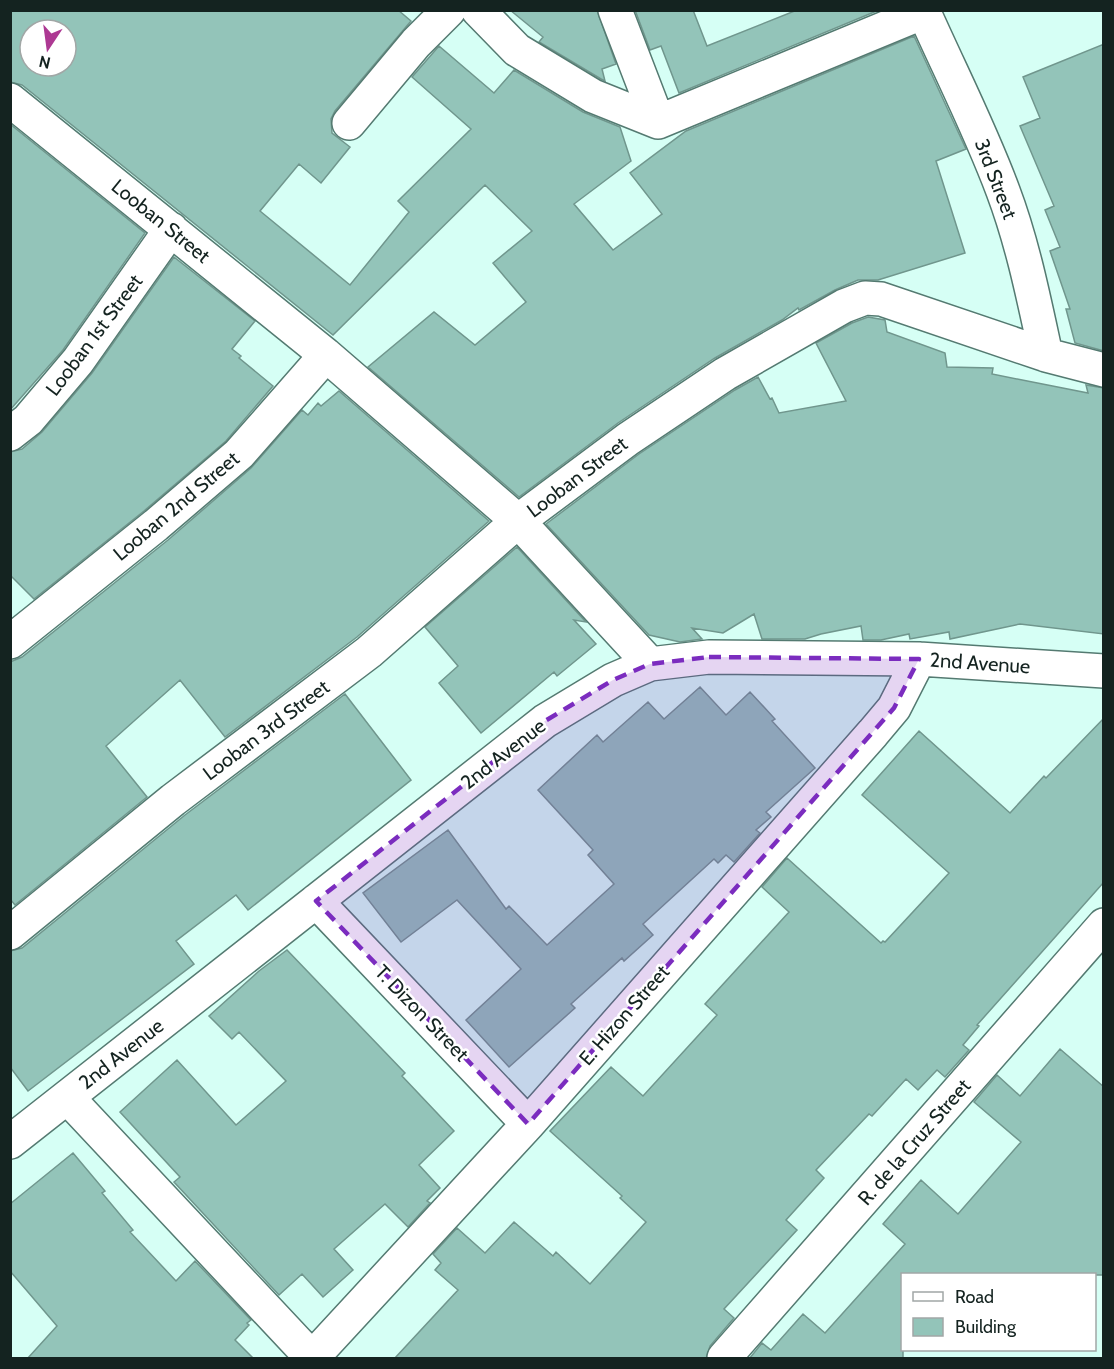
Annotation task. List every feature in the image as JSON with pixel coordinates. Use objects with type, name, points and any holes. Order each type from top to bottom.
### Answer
[{"type":"street","points":[[349,123],[416,43],[449,10]]},
{"type":"street","points":[[478,10],[518,50],[593,96],[658,122],[923,11]]},
{"type":"street","points":[[615,10],[658,122]]},
{"type":"street","name":"3rd Street","points":[[923,11],[963,94],[1004,192],[1029,273],[1046,355]]},
{"type":"street","name":"Looban Street","points":[[10,99],[326,356],[518,521],[628,439],[725,374],[844,306],[864,298],[881,299],[911,308],[1046,355],[1104,370]]},
{"type":"street","name":"Looban 1st Street","points":[[10,434],[28,420],[78,361],[171,229]]},
{"type":"street","name":"Looban 2nd Street","points":[[10,642],[156,525],[239,454],[326,356]]},
{"type":"street","points":[[518,521],[650,664]]},
{"type":"street","name":"Looban 3rd Street","points":[[10,933],[173,800],[369,652],[518,521]]},
{"type":"street","name":"2nd Avenue","points":[[10,1142],[545,721],[613,680],[650,664],[709,657],[919,659],[1104,671]]},
{"type":"street","name":"E. Hizon Street","points":[[312,1358],[528,1124],[873,733],[894,708],[919,659]]},
{"type":"street","name":"T. Dizon Street","points":[[316,901],[528,1124]]},
{"type":"street","name":"R. de la Cruz Street","points":[[724,1359],[1104,925]]},
{"type":"street","points":[[67,1097],[312,1358]]},
{"type":"highlighted area","points":[[709,657],[919,659],[894,708],[528,1124],[316,901],[545,721],[613,680],[650,664]]},
{"type":"building","points":[[10,10],[398,10],[411,21],[335,111],[331,119],[332,133],[350,147],[321,183],[299,164],[260,211],[350,285],[409,212],[398,201],[471,129],[412,77],[439,46],[494,93],[514,70],[583,112],[620,127],[631,161],[574,204],[613,250],[662,214],[630,173],[686,131],[914,36],[966,149],[936,161],[965,253],[878,280],[858,280],[799,310],[798,308],[782,320],[715,358],[618,423],[519,497],[368,367],[434,312],[475,345],[526,302],[493,263],[532,231],[485,185],[333,335],[22,85],[10,82]]},
{"type":"building","points":[[510,10],[597,10],[616,64],[602,69],[605,81],[601,79],[539,42],[543,37]]},
{"type":"building","points":[[635,10],[693,10],[707,46],[797,10],[879,10],[679,93],[661,46],[650,50]]},
{"type":"building","points":[[1104,44],[1104,351],[1075,343],[1066,309],[1070,309],[1050,251],[1060,247],[1045,210],[1054,206],[1020,126],[1040,118],[1023,77]]},
{"type":"building","points":[[10,124],[145,233],[63,350],[10,410]]},
{"type":"building","points":[[174,257],[255,321],[232,349],[241,356],[239,358],[273,386],[226,441],[144,511],[34,599],[10,575],[10,452],[22,449],[42,432],[92,373]]},
{"type":"building","points":[[868,317],[885,320],[887,332],[945,353],[947,367],[993,368],[992,374],[1088,393],[1086,385],[1104,388],[1104,634],[1020,624],[950,639],[949,632],[910,639],[909,634],[881,640],[863,640],[861,626],[805,639],[762,639],[754,614],[723,633],[692,628],[702,639],[680,642],[649,635],[546,524],[639,454],[758,377],[779,413],[846,401],[816,343]]},
{"type":"building","points":[[339,391],[489,521],[357,637],[225,737],[180,680],[106,746],[147,797],[15,905],[10,899],[10,662],[22,657],[168,540],[251,468],[302,410],[308,415],[318,403],[321,406]]},
{"type":"building","points":[[517,547],[586,622],[574,620],[596,644],[557,676],[554,672],[481,733],[439,683],[458,666],[425,627]]},
{"type":"building","points":[[700,687],[726,715],[750,692],[775,719],[772,721],[815,768],[766,812],[771,817],[756,830],[760,833],[734,862],[726,855],[718,863],[714,859],[643,924],[653,935],[624,961],[622,958],[571,1004],[575,1008],[509,1067],[466,1020],[521,969],[457,900],[401,942],[363,893],[448,830],[506,909],[509,906],[547,945],[614,884],[588,855],[593,850],[538,790],[597,735],[603,742],[648,702],[664,719]]},
{"type":"building","points":[[345,694],[411,780],[248,910],[236,895],[176,941],[194,964],[28,1091],[10,1067],[10,951],[22,948],[185,815]]},
{"type":"building","points":[[1104,718],[1104,882],[977,1025],[979,1026],[963,1045],[969,1050],[945,1077],[937,1070],[918,1090],[906,1079],[872,1116],[869,1114],[816,1170],[824,1178],[786,1220],[797,1230],[724,1309],[734,1318],[710,1346],[706,1359],[394,1359],[458,1290],[435,1270],[441,1263],[433,1254],[457,1228],[485,1253],[514,1222],[553,1256],[556,1252],[590,1284],[646,1222],[620,1198],[622,1196],[550,1131],[611,1067],[643,1096],[717,1015],[705,1004],[789,912],[762,887],[787,858],[881,943],[885,942],[949,873],[862,795],[919,731],[1010,813],[1044,776],[1046,778]]},
{"type":"building","points":[[287,950],[405,1073],[402,1076],[454,1131],[419,1165],[440,1188],[427,1201],[430,1203],[408,1227],[385,1204],[334,1249],[353,1270],[323,1297],[302,1274],[279,1295],[174,1182],[180,1177],[120,1112],[177,1060],[236,1125],[286,1081],[239,1032],[232,1039],[209,1016],[259,971]]},
{"type":"building","points":[[1060,1049],[1104,1087],[1104,1275],[1096,1275],[1096,1273],[901,1273],[901,1351],[903,1351],[903,1359],[749,1359],[762,1343],[771,1350],[803,1314],[825,1333],[905,1244],[883,1224],[921,1180],[958,1214],[1021,1142],[974,1102],[997,1075],[1020,1096]]},
{"type":"building","points":[[73,1153],[105,1191],[102,1193],[133,1230],[130,1232],[176,1281],[195,1261],[251,1320],[235,1340],[254,1359],[27,1359],[57,1326],[10,1271],[10,1204]]}]
